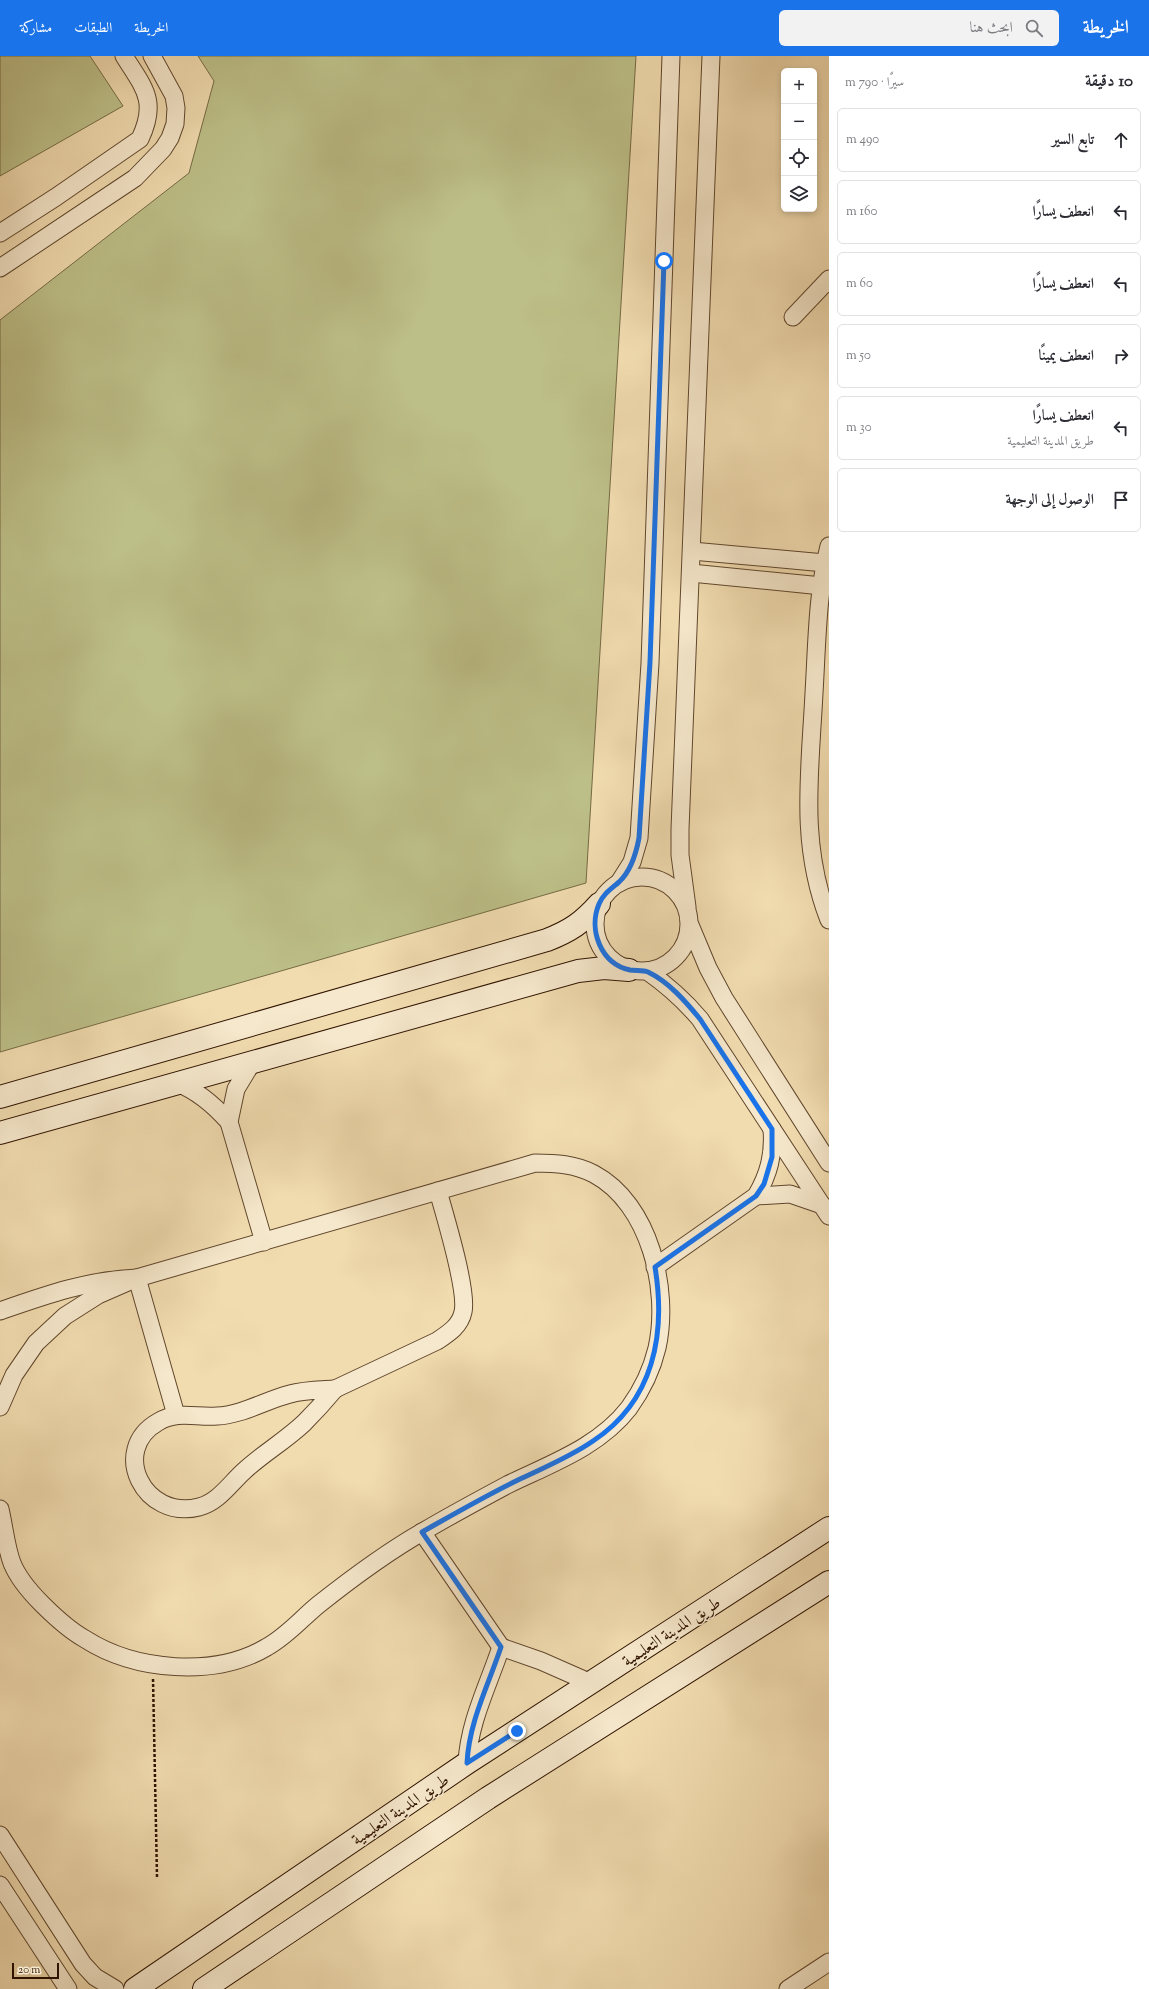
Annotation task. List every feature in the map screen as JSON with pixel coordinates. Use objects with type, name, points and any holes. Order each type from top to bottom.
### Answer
[{"type":"street","points":[[0,233],[56,197],[140,139],[147,124],[149,111],[148,100],[143,85],[124,56]]},
{"type":"street","points":[[0,268],[135,178],[163,149],[170,138],[175,124],[176,108],[174,96],[152,56]]},
{"type":"street","points":[[0,1097],[547,940],[567,932],[585,920],[599,904],[608,890],[620,881],[628,871],[637,849],[641,814],[650,662],[671,56]]},
{"type":"street","points":[[711,56],[680,855],[690,925],[708,968],[724,998],[829,1163]]},
{"type":"street","points":[[793,317],[829,279]]},
{"type":"street","points":[[829,546],[822,586],[823,627],[808,815],[809,838],[816,882],[829,920]]},
{"type":"street","points":[[692,551],[825,563]]},
{"type":"street","points":[[691,573],[822,586]]},
{"type":"street","points":[[620,881],[640,876],[654,877],[667,883],[678,892],[687,908]]},
{"type":"street","points":[[599,904],[594,920],[596,936],[602,951],[615,963],[638,971],[666,984],[686,1002],[700,1019],[825,1210]]},
{"type":"street","points":[[0,1133],[578,971],[604,968],[638,971],[664,966],[677,956],[686,942],[690,925]]},
{"type":"street","points":[[229,1122],[236,1089],[253,1061]]},
{"type":"street","points":[[178,1083],[206,1098],[229,1122],[264,1242]]},
{"type":"street","points":[[655,1267],[756,1196],[764,1184],[772,1157],[772,1129]]},
{"type":"street","points":[[0,1407],[14,1375],[36,1343],[65,1316],[98,1295],[137,1278],[535,1163],[555,1163],[575,1166],[594,1174],[610,1185],[625,1199],[636,1216],[646,1236],[655,1267],[660,1323],[657,1346],[641,1390],[628,1409],[612,1426],[594,1441],[422,1532],[372,1564],[316,1607],[291,1631],[266,1648],[247,1656],[200,1666],[153,1664],[118,1656],[86,1640],[57,1620],[32,1594],[7,1563],[0,1538]]},
{"type":"street","points":[[335,1389],[304,1424],[243,1472],[216,1499],[208,1504],[191,1509],[172,1508],[155,1501],[141,1485],[135,1466],[135,1455],[143,1436],[158,1422],[176,1415],[217,1416],[235,1412],[291,1394],[335,1389],[437,1341],[450,1333],[459,1323],[463,1311],[462,1286],[438,1191]]},
{"type":"street","points":[[756,1196],[790,1194],[825,1210]]},
{"type":"street","points":[[0,1311],[81,1284],[108,1279],[137,1278]]},
{"type":"street","points":[[137,1278],[176,1415]]},
{"type":"street","points":[[0,1509],[7,1563]]},
{"type":"street","name":"طريق المدينة التعليمية","points":[[135,1989],[467,1763],[829,1528]]},
{"type":"street","points":[[422,1532],[501,1647],[541,1661],[591,1683]]},
{"type":"street","points":[[204,1989],[488,1798],[829,1582]]},
{"type":"street","points":[[467,1763],[468,1744],[472,1726],[501,1647]]},
{"type":"street","points":[[0,1835],[83,1964],[95,1978],[115,1989]]},
{"type":"street","points":[[0,1885],[68,1989]]},
{"type":"street","points":[[788,1989],[829,1962]]},
{"type":"path","points":[[153,1664],[157,1877]]},
{"type":"green space","points":[[0,56],[90,56],[123,106],[0,176]]},
{"type":"green space","points":[[198,56],[636,56],[586,883],[0,1052],[0,320],[189,173],[214,81]]},
{"type":"route","points":[[517,1731],[467,1763],[468,1744],[472,1726],[501,1647],[422,1532],[505,1486],[594,1441],[612,1426],[628,1409],[641,1390],[657,1346],[660,1323],[655,1267],[756,1196],[764,1184],[772,1157],[772,1129],[700,1019],[686,1002],[666,984],[647,971],[629,970],[615,963],[602,951],[596,936],[594,920],[599,904],[608,890],[620,881],[628,871],[637,849],[639,838],[650,662],[664,261]]}]
